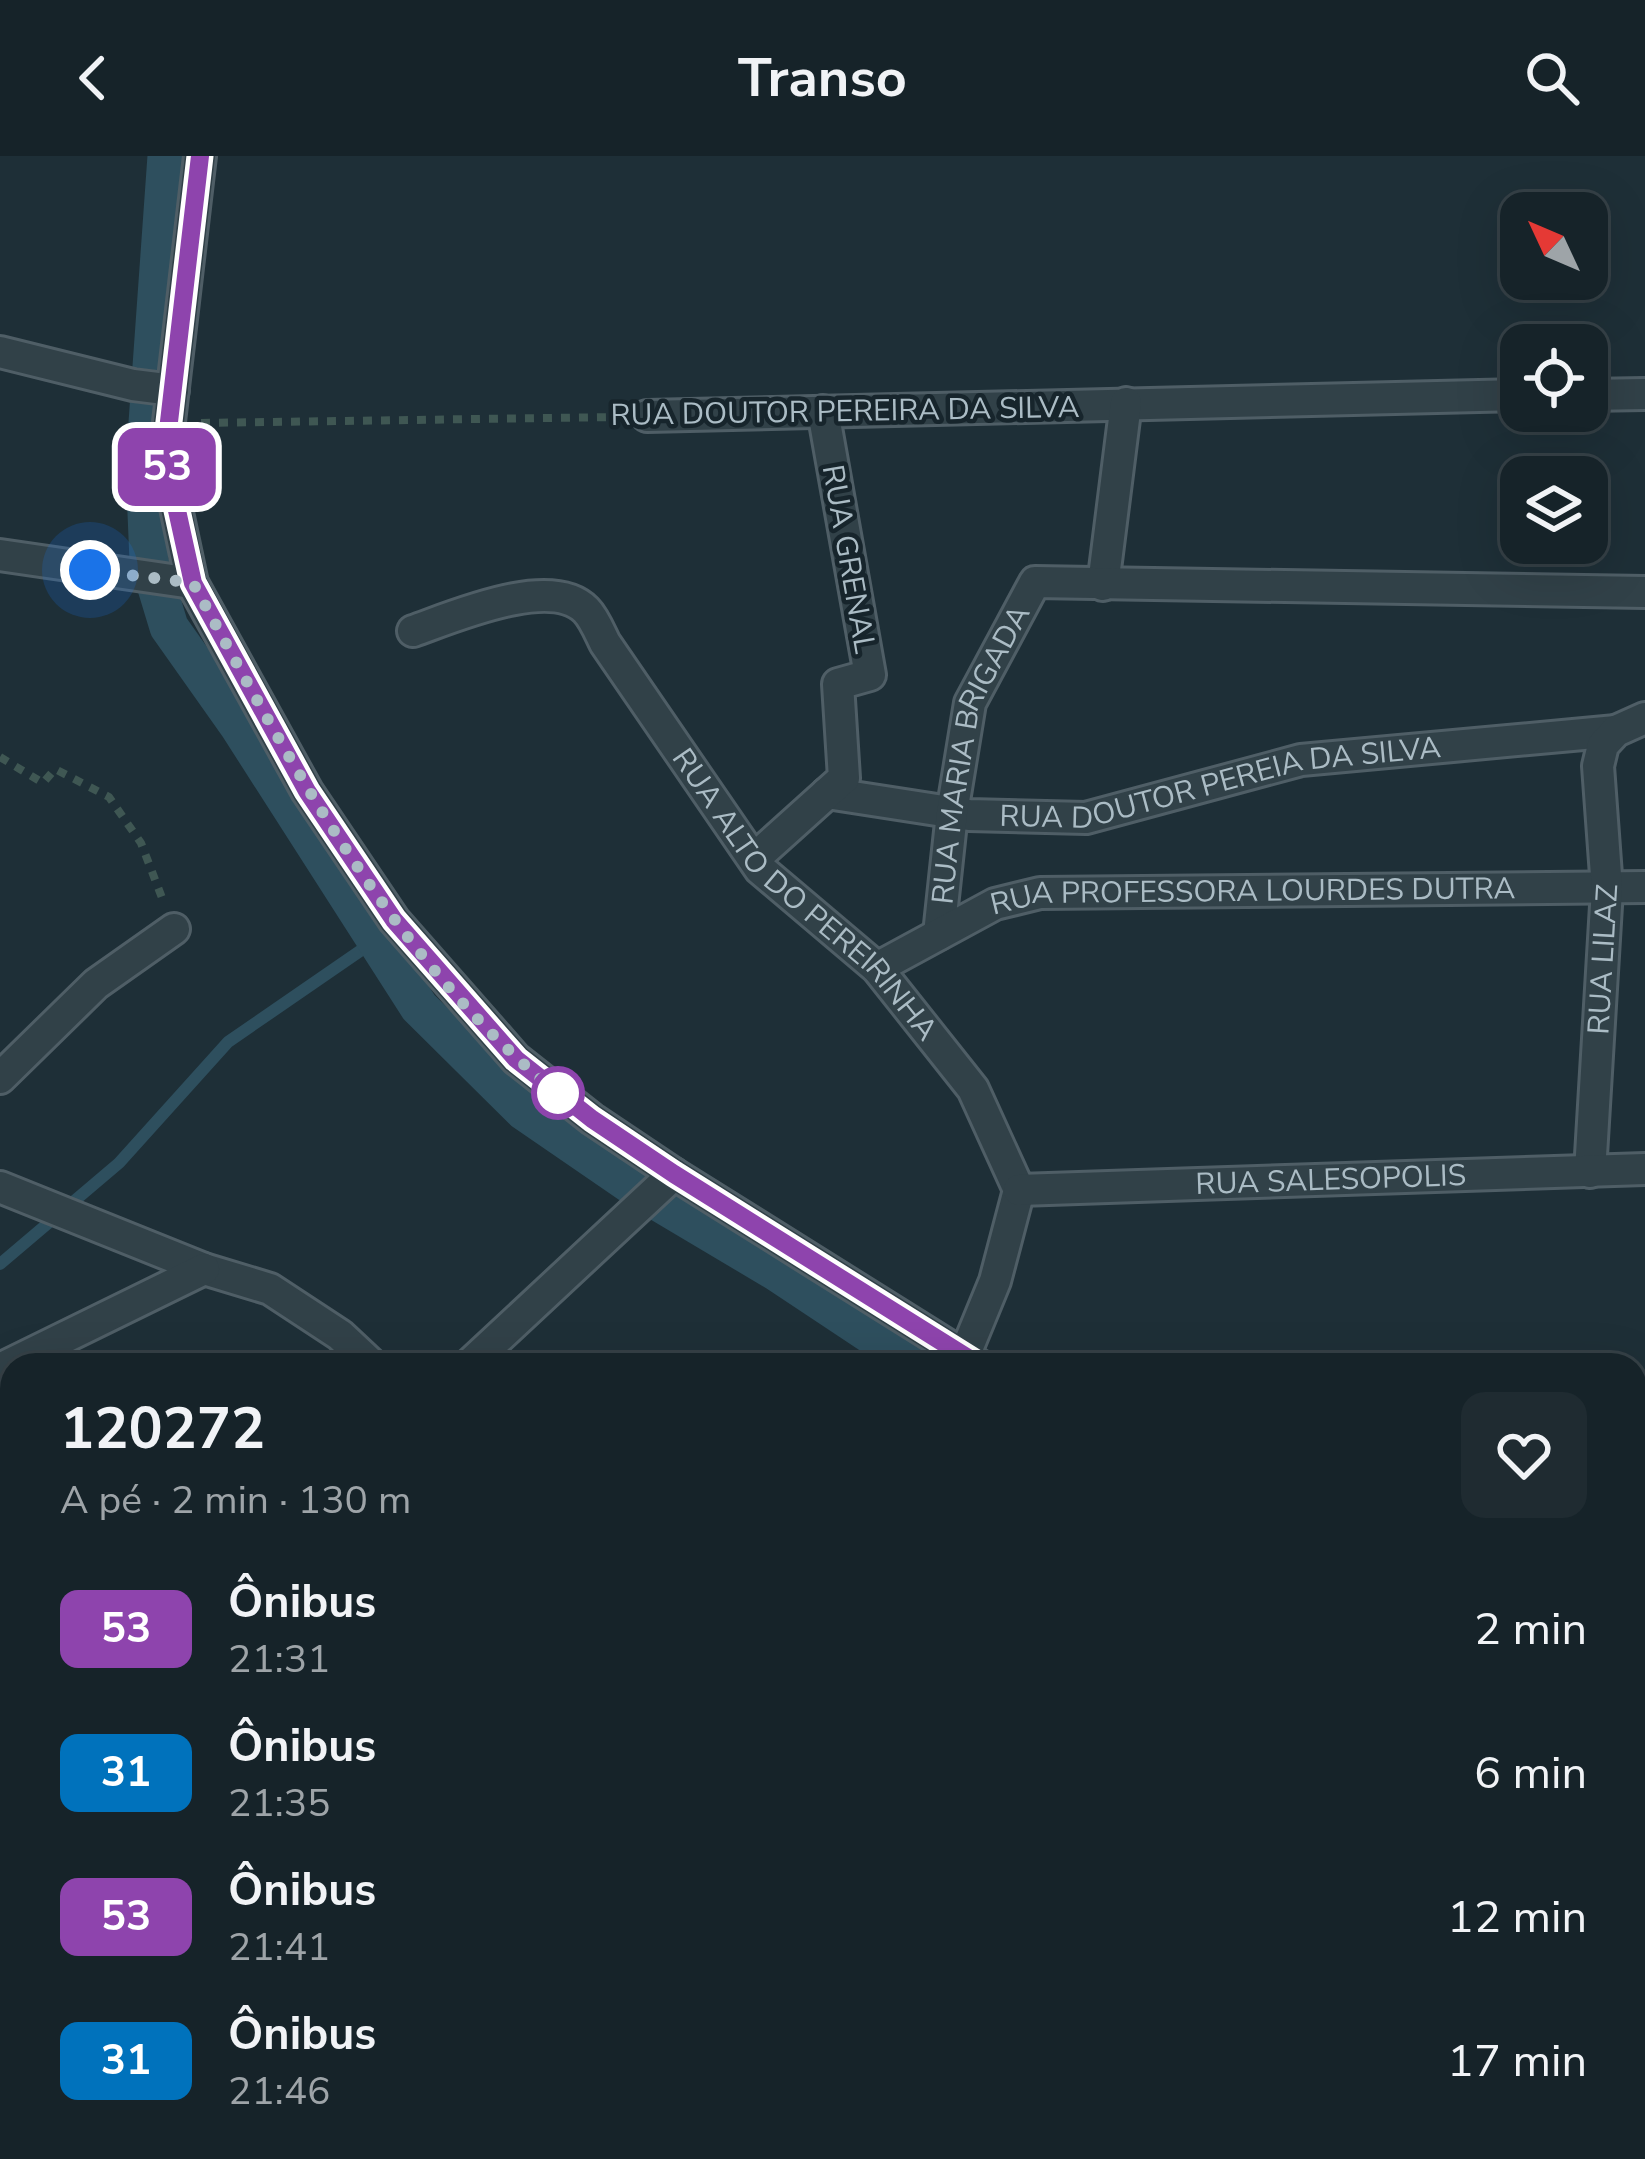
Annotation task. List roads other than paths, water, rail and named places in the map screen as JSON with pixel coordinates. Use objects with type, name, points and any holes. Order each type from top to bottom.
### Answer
[{"type":"street","points":[[200,156],[156,388],[169,423],[165,456],[182,582],[307,791],[394,920],[516,1059],[592,1119],[659,1189],[961,1353]]},
{"type":"street","points":[[0,352],[156,388]]},
{"type":"street","points":[[1608,395],[1645,394]]},
{"type":"street","name":"RUA DOUTOR PEREIRA DA SILVA","points":[[647,416],[1500,395]]},
{"type":"street","points":[[1126,403],[1103,585],[1645,592]]},
{"type":"street","name":"RUA GRENAL","points":[[823,411],[870,675],[838,684],[844,778],[827,793]]},
{"type":"street","points":[[0,555],[182,582]]},
{"type":"street","name":"RUA MARIA BRIGADA","points":[[939,934],[970,704],[1035,582],[1103,585]]},
{"type":"street","name":"RUA ALTO DO PEREIRINHA","points":[[413,631],[513,596],[572,599],[588,611],[605,643],[754,859],[878,968],[974,1089],[1019,1190]]},
{"type":"street","points":[[1609,738],[1645,718]]},
{"type":"street","name":"RUA DOUTOR PEREIA DA SILVA","points":[[827,793],[952,813],[1086,818],[1301,760],[1609,738]]},
{"type":"street","name":"RUA LILAZ","points":[[1590,1172],[1607,889],[1598,766],[1609,738]]},
{"type":"street","points":[[754,859],[827,793]]},
{"type":"street","name":"RUA PROFESSORA LOURDES DUTRA","points":[[878,968],[994,904],[1067,890],[1645,887]]},
{"type":"street","points":[[0,1078],[96,984],[174,929]]},
{"type":"street","name":"RUA SALESOPOLIS","points":[[1019,1190],[1645,1169]]},
{"type":"street","points":[[0,1186],[204,1269],[270,1288],[359,1353]]},
{"type":"street","points":[[482,1353],[659,1189]]},
{"type":"street","points":[[974,1353],[1019,1190]]},
{"type":"street","points":[[33,1353],[204,1269]]},
{"type":"waterway","points":[[167,156],[145,465],[149,561],[169,627],[239,726],[419,1007],[524,1111],[639,1190],[777,1272],[899,1353]]},
{"type":"waterway","points":[[0,1264],[119,1163],[228,1042],[376,940]]}]
